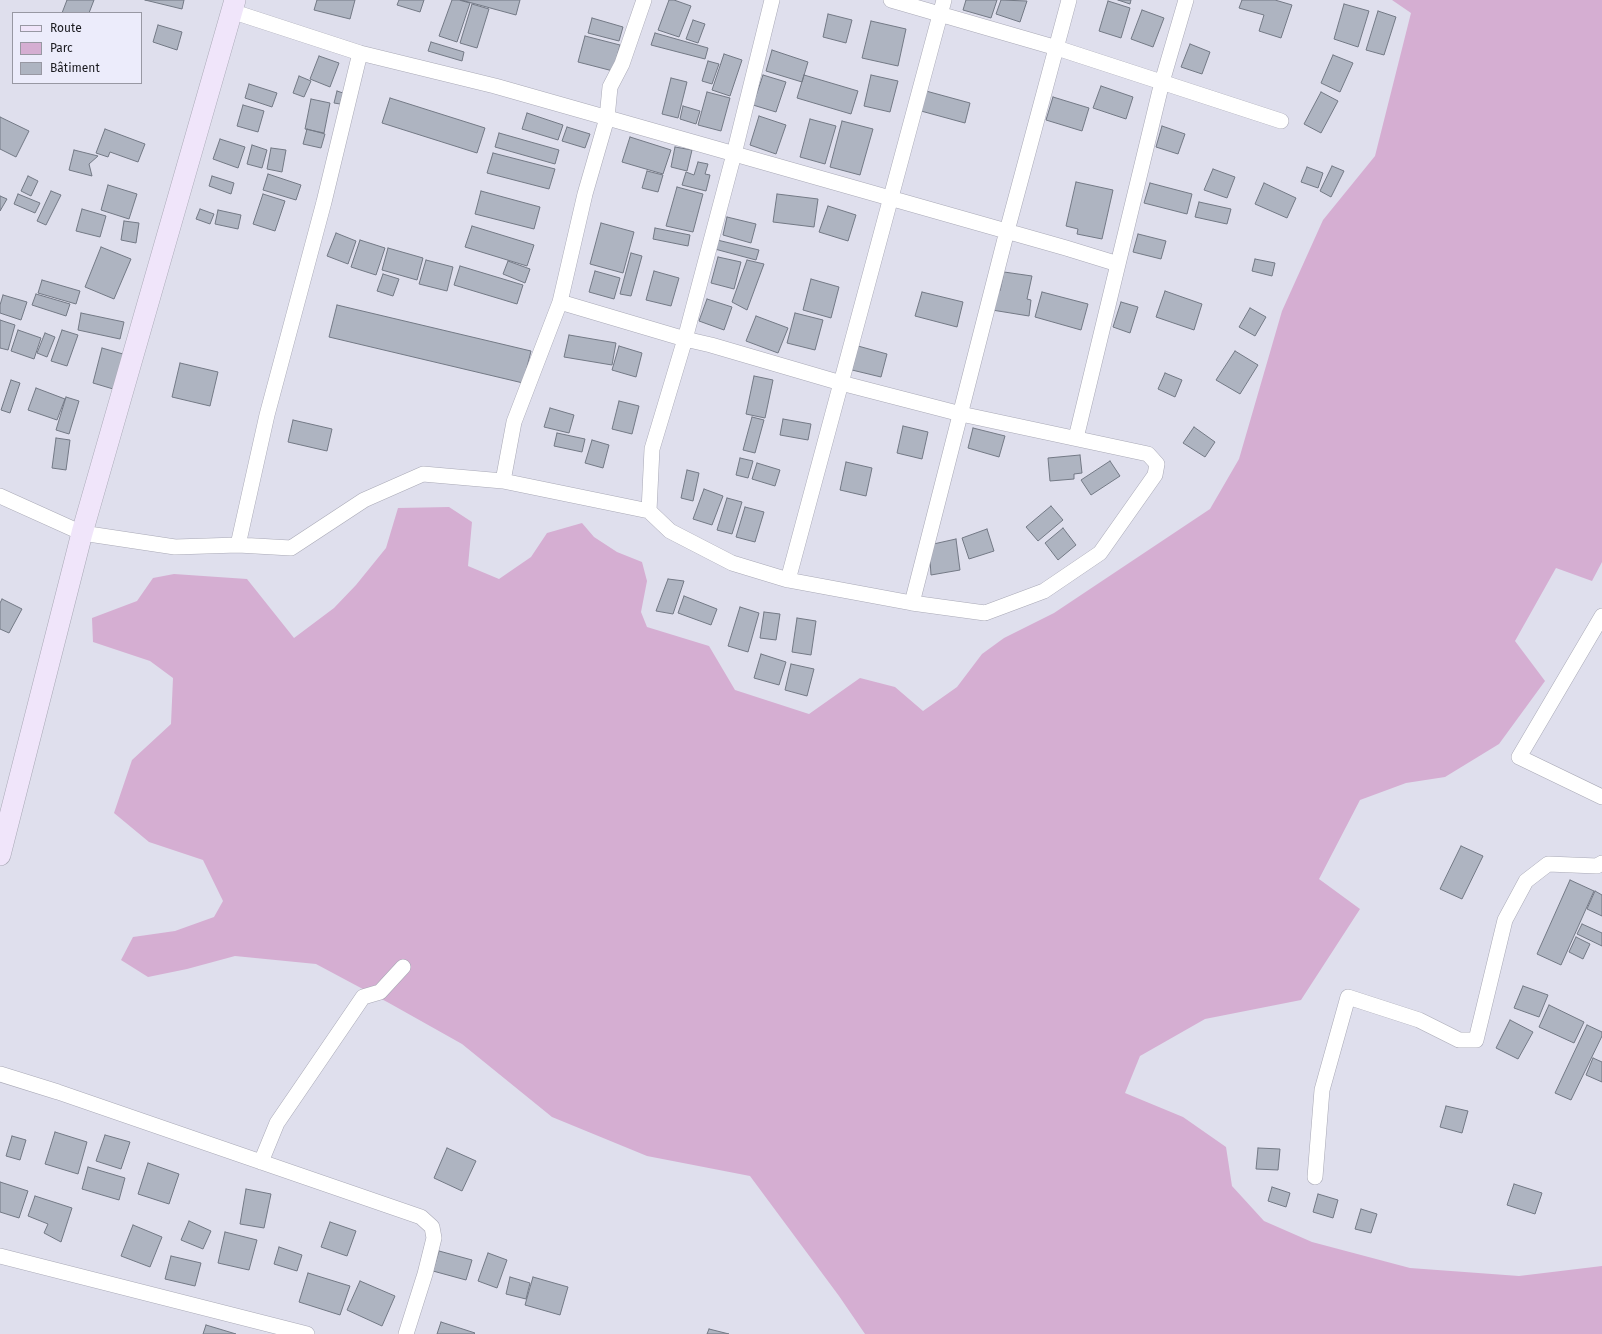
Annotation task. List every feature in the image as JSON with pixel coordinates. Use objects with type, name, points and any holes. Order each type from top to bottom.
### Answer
[{"type":"main road","points":[[0,855],[82,533],[233,6]]},
{"type":"street","points":[[503,481],[514,422],[560,302],[585,194],[607,118],[610,87],[622,64],[644,0]]},
{"type":"street","points":[[649,511],[652,449],[685,338],[734,154],[772,0]]},
{"type":"street","points":[[892,0],[943,7],[1057,48],[1281,121]]},
{"type":"street","points":[[912,603],[1007,231],[1069,0]]},
{"type":"street","points":[[1076,438],[1162,82],[1186,0]]},
{"type":"street","points":[[233,6],[360,53],[495,86],[1007,231],[1118,264]]},
{"type":"street","points":[[788,580],[943,7]]},
{"type":"street","points":[[238,545],[267,415],[324,202],[360,53]]},
{"type":"street","points":[[0,496],[82,533],[176,547],[238,545],[291,548],[364,500],[423,474],[503,481],[649,511],[670,531],[732,563],[788,580],[912,603],[985,613],[1044,591],[1100,553],[1155,476],[1157,464],[1148,454],[961,414],[841,383],[560,302]]},
{"type":"street","points":[[1602,616],[1519,757],[1602,797]]},
{"type":"street","points":[[1315,1177],[1322,1090],[1348,997],[1420,1020],[1459,1040],[1476,1040],[1505,920],[1526,881],[1548,864],[1598,866],[1602,863]]},
{"type":"street","points":[[261,1162],[277,1123],[363,997],[380,992],[403,967]]},
{"type":"street","points":[[0,1074],[421,1217],[432,1227],[434,1238],[425,1274],[406,1334]]},
{"type":"street","points":[[0,1256],[307,1334]]},
{"type":"green space","points":[[1392,0],[1602,0],[1602,562],[1592,581],[1556,568],[1515,641],[1545,681],[1499,744],[1445,777],[1406,783],[1360,800],[1319,879],[1360,909],[1301,1000],[1205,1019],[1140,1056],[1125,1093],[1183,1117],[1226,1147],[1232,1186],[1264,1221],[1312,1242],[1410,1268],[1519,1276],[1602,1266],[1602,1334],[865,1334],[839,1296],[750,1176],[647,1156],[552,1117],[462,1044],[316,964],[235,956],[187,969],[148,977],[121,960],[133,937],[175,931],[214,917],[223,901],[203,860],[149,842],[114,813],[132,760],[171,724],[173,678],[150,661],[93,642],[92,618],[137,601],[153,578],[174,574],[247,579],[294,638],[334,608],[356,585],[386,548],[398,508],[449,507],[472,522],[468,566],[499,579],[531,557],[547,533],[582,523],[594,537],[617,552],[642,562],[647,581],[641,612],[647,627],[709,646],[735,690],[809,714],[860,678],[895,687],[923,711],[957,687],[982,654],[1004,638],[1054,613],[1210,509],[1239,459],[1282,311],[1323,220],[1375,156],[1411,13]]},
{"type":"building","points":[[67,0],[94,0],[89,12],[62,12]]},
{"type":"building","points":[[145,0],[184,0],[182,9]]},
{"type":"building","points":[[317,0],[355,0],[350,19],[314,10]]},
{"type":"building","points":[[399,0],[424,0],[420,12],[397,5]]},
{"type":"building","points":[[452,0],[470,3],[457,42],[439,36]]},
{"type":"building","points":[[461,0],[520,0],[516,15]]},
{"type":"building","points":[[669,0],[674,0],[691,6],[679,37],[658,30]]},
{"type":"building","points":[[966,0],[997,0],[991,18],[963,10]]},
{"type":"building","points":[[1001,0],[1027,1],[1020,22],[996,14]]},
{"type":"building","points":[[1118,0],[1131,0],[1130,4]]},
{"type":"building","points":[[1242,0],[1275,0],[1292,5],[1281,38],[1259,31],[1264,15],[1239,8]]},
{"type":"building","points":[[1108,1],[1130,8],[1121,38],[1099,31]]},
{"type":"building","points":[[472,4],[489,9],[477,48],[460,43]]},
{"type":"building","points":[[1344,4],[1369,11],[1358,47],[1334,39]]},
{"type":"building","points":[[1142,10],[1164,18],[1153,47],[1131,39]]},
{"type":"building","points":[[1378,11],[1396,17],[1384,55],[1366,50]]},
{"type":"building","points":[[828,14],[852,20],[846,43],[823,37]]},
{"type":"building","points":[[592,18],[623,27],[619,41],[588,33]]},
{"type":"building","points":[[693,20],[705,24],[698,43],[686,39]]},
{"type":"building","points":[[871,21],[906,29],[898,66],[862,58]]},
{"type":"building","points":[[158,25],[182,32],[177,50],[153,42]]},
{"type":"building","points":[[655,33],[708,48],[705,59],[651,45]]},
{"type":"building","points":[[585,36],[620,45],[613,71],[578,62]]},
{"type":"building","points":[[431,42],[464,52],[462,61],[428,51]]},
{"type":"building","points":[[1190,44],[1210,52],[1202,74],[1181,67]]},
{"type":"building","points":[[772,50],[808,62],[802,82],[766,71]]},
{"type":"building","points":[[724,54],[742,60],[730,96],[712,90]]},
{"type":"building","points":[[1333,55],[1353,63],[1340,92],[1321,83]]},
{"type":"building","points":[[319,56],[339,63],[330,87],[310,79]]},
{"type":"building","points":[[708,61],[719,64],[712,84],[702,81]]},
{"type":"building","points":[[763,75],[786,82],[776,112],[753,105]]},
{"type":"building","points":[[804,75],[858,91],[851,114],[797,98]]},
{"type":"building","points":[[871,75],[898,81],[890,112],[864,106]]},
{"type":"building","points":[[299,76],[311,81],[304,97],[293,93]]},
{"type":"building","points":[[671,78],[687,82],[678,118],[662,114]]},
{"type":"building","points":[[249,84],[277,93],[272,107],[245,98]]},
{"type":"building","points":[[1101,86],[1133,97],[1126,119],[1093,108]]},
{"type":"building","points":[[337,91],[343,93],[340,104],[334,103]]},
{"type":"building","points":[[926,91],[970,103],[965,123],[921,111]]},
{"type":"building","points":[[707,92],[730,98],[721,131],[698,125]]},
{"type":"building","points":[[1321,92],[1338,101],[1321,133],[1304,124]]},
{"type":"building","points":[[1053,97],[1089,108],[1082,131],[1046,120]]},
{"type":"building","points":[[390,98],[485,128],[477,153],[382,123]]},
{"type":"building","points":[[311,99],[330,103],[324,133],[305,129]]},
{"type":"building","points":[[243,105],[264,111],[258,132],[237,126]]},
{"type":"building","points":[[683,106],[700,111],[696,124],[680,119]]},
{"type":"building","points":[[527,113],[563,125],[558,140],[522,129]]},
{"type":"building","points":[[759,116],[786,125],[776,154],[750,145]]},
{"type":"building","points":[[0,117],[29,131],[16,157],[0,149]]},
{"type":"building","points":[[810,119],[836,126],[825,164],[800,157]]},
{"type":"building","points":[[842,121],[873,129],[860,175],[830,167]]},
{"type":"building","points":[[1162,126],[1185,134],[1178,154],[1156,147]]},
{"type":"building","points":[[567,127],[590,134],[585,148],[562,141]]},
{"type":"building","points":[[105,129],[145,144],[138,162],[110,152],[108,157],[96,153]]},
{"type":"building","points":[[307,129],[325,134],[321,148],[303,144]]},
{"type":"building","points":[[499,133],[559,150],[555,164],[495,147]]},
{"type":"building","points":[[630,137],[671,150],[663,174],[622,162]]},
{"type":"building","points":[[220,139],[245,147],[238,168],[213,159]]},
{"type":"building","points":[[252,145],[267,150],[262,168],[247,164]]},
{"type":"building","points":[[675,147],[692,150],[687,171],[671,167]]},
{"type":"building","points":[[271,148],[286,150],[282,172],[267,169]]},
{"type":"building","points":[[74,150],[98,156],[89,164],[92,176],[69,170]]},
{"type":"building","points":[[493,153],[555,169],[549,189],[487,173]]},
{"type":"building","points":[[698,162],[708,164],[705,174],[710,175],[706,191],[682,185],[686,172],[694,175]]},
{"type":"building","points":[[1332,166],[1344,171],[1331,197],[1320,191]]},
{"type":"building","points":[[1307,167],[1323,173],[1318,188],[1301,182]]},
{"type":"building","points":[[1213,169],[1235,177],[1227,198],[1204,190]]},
{"type":"building","points":[[647,171],[663,175],[658,192],[642,188]]},
{"type":"building","points":[[268,174],[301,185],[296,200],[263,190]]},
{"type":"building","points":[[28,176],[38,181],[31,196],[21,191]]},
{"type":"building","points":[[212,176],[234,183],[231,194],[209,186]]},
{"type":"building","points":[[1076,182],[1113,190],[1102,239],[1077,234],[1078,229],[1066,226]]},
{"type":"building","points":[[1150,183],[1192,194],[1187,214],[1144,203]]},
{"type":"building","points":[[1264,183],[1296,198],[1287,218],[1255,204]]},
{"type":"building","points":[[108,185],[137,194],[129,219],[101,210]]},
{"type":"building","points":[[677,187],[703,194],[693,232],[666,226]]},
{"type":"building","points":[[51,191],[61,195],[46,225],[37,221]]},
{"type":"building","points":[[481,191],[540,207],[534,229],[475,214]]},
{"type":"building","points":[[18,194],[40,203],[35,213],[14,204]]},
{"type":"building","points":[[263,194],[285,201],[275,231],[253,224]]},
{"type":"building","points":[[777,194],[818,199],[814,227],[773,222]]},
{"type":"building","points":[[0,196],[7,199],[0,211]]},
{"type":"building","points":[[1199,202],[1231,209],[1227,224],[1195,217]]},
{"type":"building","points":[[828,206],[856,215],[848,241],[819,232]]},
{"type":"building","points":[[82,209],[106,216],[100,237],[76,231]]},
{"type":"building","points":[[200,209],[214,214],[210,224],[196,219]]},
{"type":"building","points":[[218,210],[241,215],[238,229],[215,224]]},
{"type":"building","points":[[727,217],[756,224],[751,243],[723,235]]},
{"type":"building","points":[[124,221],[139,223],[136,243],[121,240]]},
{"type":"building","points":[[601,223],[634,232],[623,273],[590,264]]},
{"type":"building","points":[[472,226],[534,245],[527,266],[465,247]]},
{"type":"building","points":[[655,228],[690,235],[688,246],[653,239]]},
{"type":"building","points":[[336,233],[356,241],[348,264],[327,256]]},
{"type":"building","points":[[1138,234],[1166,241],[1161,259],[1133,252]]},
{"type":"building","points":[[713,239],[759,250],[756,260],[711,248]]},
{"type":"building","points":[[360,240],[385,248],[376,275],[351,267]]},
{"type":"building","points":[[101,247],[131,259],[114,299],[85,287]]},
{"type":"building","points":[[388,248],[423,258],[417,280],[382,270]]},
{"type":"building","points":[[631,253],[642,256],[631,296],[620,294]]},
{"type":"building","points":[[718,257],[741,262],[734,289],[711,283]]},
{"type":"building","points":[[1255,259],[1275,263],[1272,276],[1252,271]]},
{"type":"building","points":[[426,260],[453,267],[447,291],[419,284]]},
{"type":"building","points":[[747,260],[764,264],[747,310],[732,302]]},
{"type":"building","points":[[508,261],[530,269],[525,283],[503,274]]},
{"type":"building","points":[[460,266],[523,285],[517,304],[454,285]]},
{"type":"building","points":[[595,271],[620,278],[614,299],[589,292]]},
{"type":"building","points":[[654,271],[679,278],[671,306],[646,300]]},
{"type":"building","points":[[1004,272],[1032,276],[1027,299],[1031,300],[1029,316],[992,310],[995,290],[1000,291]]},
{"type":"building","points":[[383,274],[399,279],[393,296],[377,291]]},
{"type":"building","points":[[811,279],[839,287],[831,318],[803,310]]},
{"type":"building","points":[[42,280],[80,291],[76,304],[38,293]]},
{"type":"building","points":[[1165,291],[1202,304],[1194,330],[1156,317]]},
{"type":"building","points":[[922,292],[963,302],[957,327],[915,316]]},
{"type":"building","points":[[1042,292],[1088,304],[1081,330],[1035,317]]},
{"type":"building","points":[[36,294],[70,304],[66,316],[32,305]]},
{"type":"building","points":[[3,295],[27,302],[21,320],[0,313],[0,305]]},
{"type":"building","points":[[707,299],[732,307],[724,330],[699,321]]},
{"type":"building","points":[[1121,302],[1138,307],[1130,333],[1113,327]]},
{"type":"building","points":[[337,305],[531,351],[523,383],[329,337]]},
{"type":"building","points":[[1250,308],[1266,317],[1255,336],[1239,327]]},
{"type":"building","points":[[81,313],[124,322],[120,339],[78,330]]},
{"type":"building","points":[[795,313],[823,320],[815,350],[787,343]]},
{"type":"building","points":[[756,316],[788,328],[778,353],[746,341]]},
{"type":"building","points":[[0,320],[15,325],[8,350],[0,348]]},
{"type":"building","points":[[18,330],[41,338],[34,359],[11,351]]},
{"type":"building","points":[[62,330],[78,335],[67,366],[51,361]]},
{"type":"building","points":[[45,333],[55,337],[47,357],[37,353]]},
{"type":"building","points":[[569,335],[616,343],[612,365],[564,357]]},
{"type":"building","points":[[619,346],[642,353],[636,377],[612,370]]},
{"type":"building","points":[[858,346],[887,354],[881,377],[852,370]]},
{"type":"building","points":[[102,348],[130,356],[120,391],[93,383]]},
{"type":"building","points":[[1235,351],[1258,365],[1240,394],[1216,380]]},
{"type":"building","points":[[180,363],[218,372],[210,406],[172,397]]},
{"type":"building","points":[[1165,373],[1182,380],[1175,397],[1158,389]]},
{"type":"building","points":[[754,376],[773,380],[765,418],[746,414]]},
{"type":"building","points":[[11,380],[20,383],[10,413],[1,410]]},
{"type":"building","points":[[36,388],[65,399],[57,420],[28,410]]},
{"type":"building","points":[[66,397],[79,401],[69,434],[56,430]]},
{"type":"building","points":[[619,401],[639,406],[632,434],[612,429]]},
{"type":"building","points":[[550,408],[574,415],[569,433],[544,427]]},
{"type":"building","points":[[752,417],[764,420],[755,453],[743,450]]},
{"type":"building","points":[[783,419],[811,424],[808,440],[780,435]]},
{"type":"building","points":[[293,420],[332,429],[327,451],[288,442]]},
{"type":"building","points":[[903,426],[928,432],[922,459],[897,453]]},
{"type":"building","points":[[1194,427],[1215,442],[1205,457],[1183,443]]},
{"type":"building","points":[[973,428],[1005,436],[999,457],[968,448]]},
{"type":"building","points":[[557,433],[585,439],[582,452],[554,446]]},
{"type":"building","points":[[56,438],[70,440],[66,470],[52,468]]},
{"type":"building","points":[[592,440],[609,445],[603,468],[585,463]]},
{"type":"building","points":[[1080,455],[1082,473],[1074,474],[1074,479],[1050,481],[1048,458]]},
{"type":"building","points":[[740,458],[753,461],[748,478],[736,475]]},
{"type":"building","points":[[1110,461],[1120,476],[1091,495],[1081,480]]},
{"type":"building","points":[[846,462],[872,468],[866,496],[840,490]]},
{"type":"building","points":[[757,463],[780,470],[775,486],[752,479]]},
{"type":"building","points":[[687,470],[699,473],[693,501],[681,498]]},
{"type":"building","points":[[704,489],[723,496],[712,525],[693,519]]},
{"type":"building","points":[[727,498],[742,502],[732,534],[717,530]]},
{"type":"building","points":[[1051,506],[1063,520],[1038,541],[1026,527]]},
{"type":"building","points":[[745,507],[764,512],[755,542],[736,537]]},
{"type":"building","points":[[1063,528],[1076,545],[1058,560],[1045,543]]},
{"type":"building","points":[[987,529],[994,551],[969,559],[962,538]]},
{"type":"building","points":[[956,539],[960,570],[931,575],[929,545]]},
{"type":"building","points":[[668,579],[684,581],[673,614],[656,611]]},
{"type":"building","points":[[684,596],[717,609],[711,625],[678,613]]},
{"type":"building","points":[[2,599],[22,609],[9,633],[0,629],[0,603]]},
{"type":"building","points":[[740,607],[759,613],[748,652],[728,646]]},
{"type":"building","points":[[764,612],[780,614],[776,640],[760,638]]},
{"type":"building","points":[[797,618],[816,621],[811,655],[792,652]]},
{"type":"building","points":[[761,654],[786,662],[779,685],[754,678]]},
{"type":"building","points":[[791,664],[814,669],[807,696],[785,690]]},
{"type":"building","points":[[1461,846],[1483,856],[1462,899],[1440,889]]},
{"type":"building","points":[[1570,880],[1594,891],[1561,965],[1537,954]]},
{"type":"building","points":[[1595,891],[1602,895],[1602,916],[1587,909]]},
{"type":"building","points":[[1582,924],[1602,933],[1602,946],[1577,934]]},
{"type":"building","points":[[1576,937],[1590,944],[1583,959],[1569,952]]},
{"type":"building","points":[[1523,986],[1548,995],[1539,1017],[1514,1008]]},
{"type":"building","points":[[1549,1005],[1584,1022],[1574,1043],[1539,1027]]},
{"type":"building","points":[[1510,1020],[1533,1032],[1518,1059],[1496,1048]]},
{"type":"building","points":[[1587,1025],[1602,1032],[1602,1036],[1571,1100],[1555,1093]]},
{"type":"building","points":[[1593,1058],[1602,1062],[1602,1082],[1586,1075]]},
{"type":"building","points":[[1446,1106],[1468,1111],[1462,1133],[1440,1127]]},
{"type":"building","points":[[55,1132],[87,1142],[78,1174],[45,1164]]},
{"type":"building","points":[[105,1135],[130,1142],[121,1169],[96,1161]]},
{"type":"building","points":[[12,1136],[26,1140],[20,1160],[6,1156]]},
{"type":"building","points":[[447,1148],[476,1161],[462,1191],[434,1178]]},
{"type":"building","points":[[1258,1148],[1280,1149],[1278,1170],[1256,1169]]},
{"type":"building","points":[[148,1163],[179,1174],[169,1204],[138,1194]]},
{"type":"building","points":[[88,1167],[125,1178],[119,1200],[82,1189]]},
{"type":"building","points":[[0,1182],[28,1191],[19,1218],[0,1212]]},
{"type":"building","points":[[1514,1184],[1542,1193],[1535,1214],[1507,1205]]},
{"type":"building","points":[[1272,1187],[1290,1193],[1286,1207],[1268,1201]]},
{"type":"building","points":[[246,1189],[271,1194],[264,1228],[240,1224]]},
{"type":"building","points":[[1318,1194],[1338,1200],[1333,1218],[1313,1212]]},
{"type":"building","points":[[35,1196],[72,1208],[61,1242],[44,1233],[48,1224],[28,1216]]},
{"type":"building","points":[[1361,1209],[1377,1214],[1371,1233],[1355,1229]]},
{"type":"building","points":[[189,1221],[211,1231],[203,1249],[181,1240]]},
{"type":"building","points":[[330,1222],[356,1231],[347,1256],[321,1247]]},
{"type":"building","points":[[133,1225],[162,1237],[150,1267],[121,1256]]},
{"type":"building","points":[[225,1232],[257,1240],[249,1270],[218,1263]]},
{"type":"building","points":[[279,1247],[302,1255],[297,1271],[274,1264]]},
{"type":"building","points":[[439,1251],[472,1260],[466,1280],[433,1271]]},
{"type":"building","points":[[488,1253],[507,1260],[497,1288],[478,1281]]},
{"type":"building","points":[[171,1256],[201,1263],[195,1286],[165,1279]]},
{"type":"building","points":[[308,1273],[350,1286],[340,1315],[299,1302]]},
{"type":"building","points":[[510,1277],[530,1283],[526,1299],[506,1294]]},
{"type":"building","points":[[533,1277],[568,1287],[560,1315],[525,1305]]},
{"type":"building","points":[[360,1281],[395,1296],[382,1326],[347,1310]]},
{"type":"building","points":[[441,1322],[475,1333],[437,1334]]},
{"type":"building","points":[[206,1325],[236,1334],[203,1334]]},
{"type":"building","points":[[709,1329],[729,1334],[707,1334]]}]
